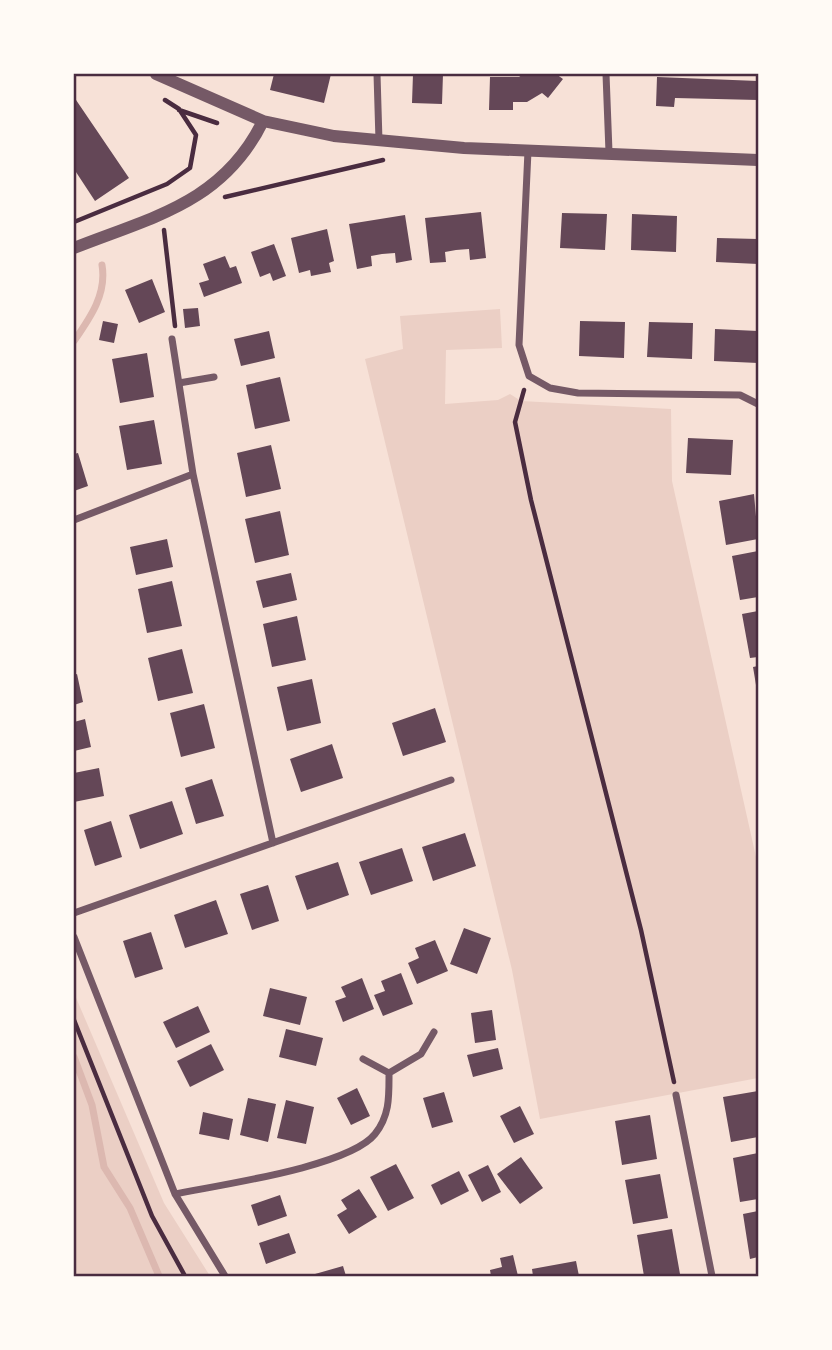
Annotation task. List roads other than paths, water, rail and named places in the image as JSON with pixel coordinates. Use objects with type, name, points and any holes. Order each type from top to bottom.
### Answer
[{"type":"street","points":[[156,74],[263,121],[334,136],[528,151],[609,152],[758,160]]},
{"type":"street","points":[[377,74],[379,141]]},
{"type":"street","points":[[606,74],[609,152]]},
{"type":"street","points":[[74,248],[162,214],[201,195],[221,181],[255,137],[263,121]]},
{"type":"street","points":[[528,151],[519,345],[529,376],[550,388],[578,393],[740,395],[757,403]]},
{"type":"street","points":[[172,340],[194,474],[273,843]]},
{"type":"street","points":[[179,383],[214,377]]},
{"type":"street","points":[[74,520],[194,474]]},
{"type":"street","points":[[74,913],[451,780]]},
{"type":"street","points":[[74,937],[175,1195],[225,1276]]},
{"type":"street","points":[[389,1073],[422,1054],[434,1032]]},
{"type":"street","points":[[363,1059],[389,1073]]},
{"type":"street","points":[[175,1195],[322,1164],[374,1137],[388,1113],[389,1073]]},
{"type":"street","points":[[676,1095],[712,1276]]},
{"type":"waterway","points":[[74,341],[100,296],[102,265]]},
{"type":"waterway","points":[[74,1057],[92,1105],[104,1167],[130,1208],[159,1276]]}]
